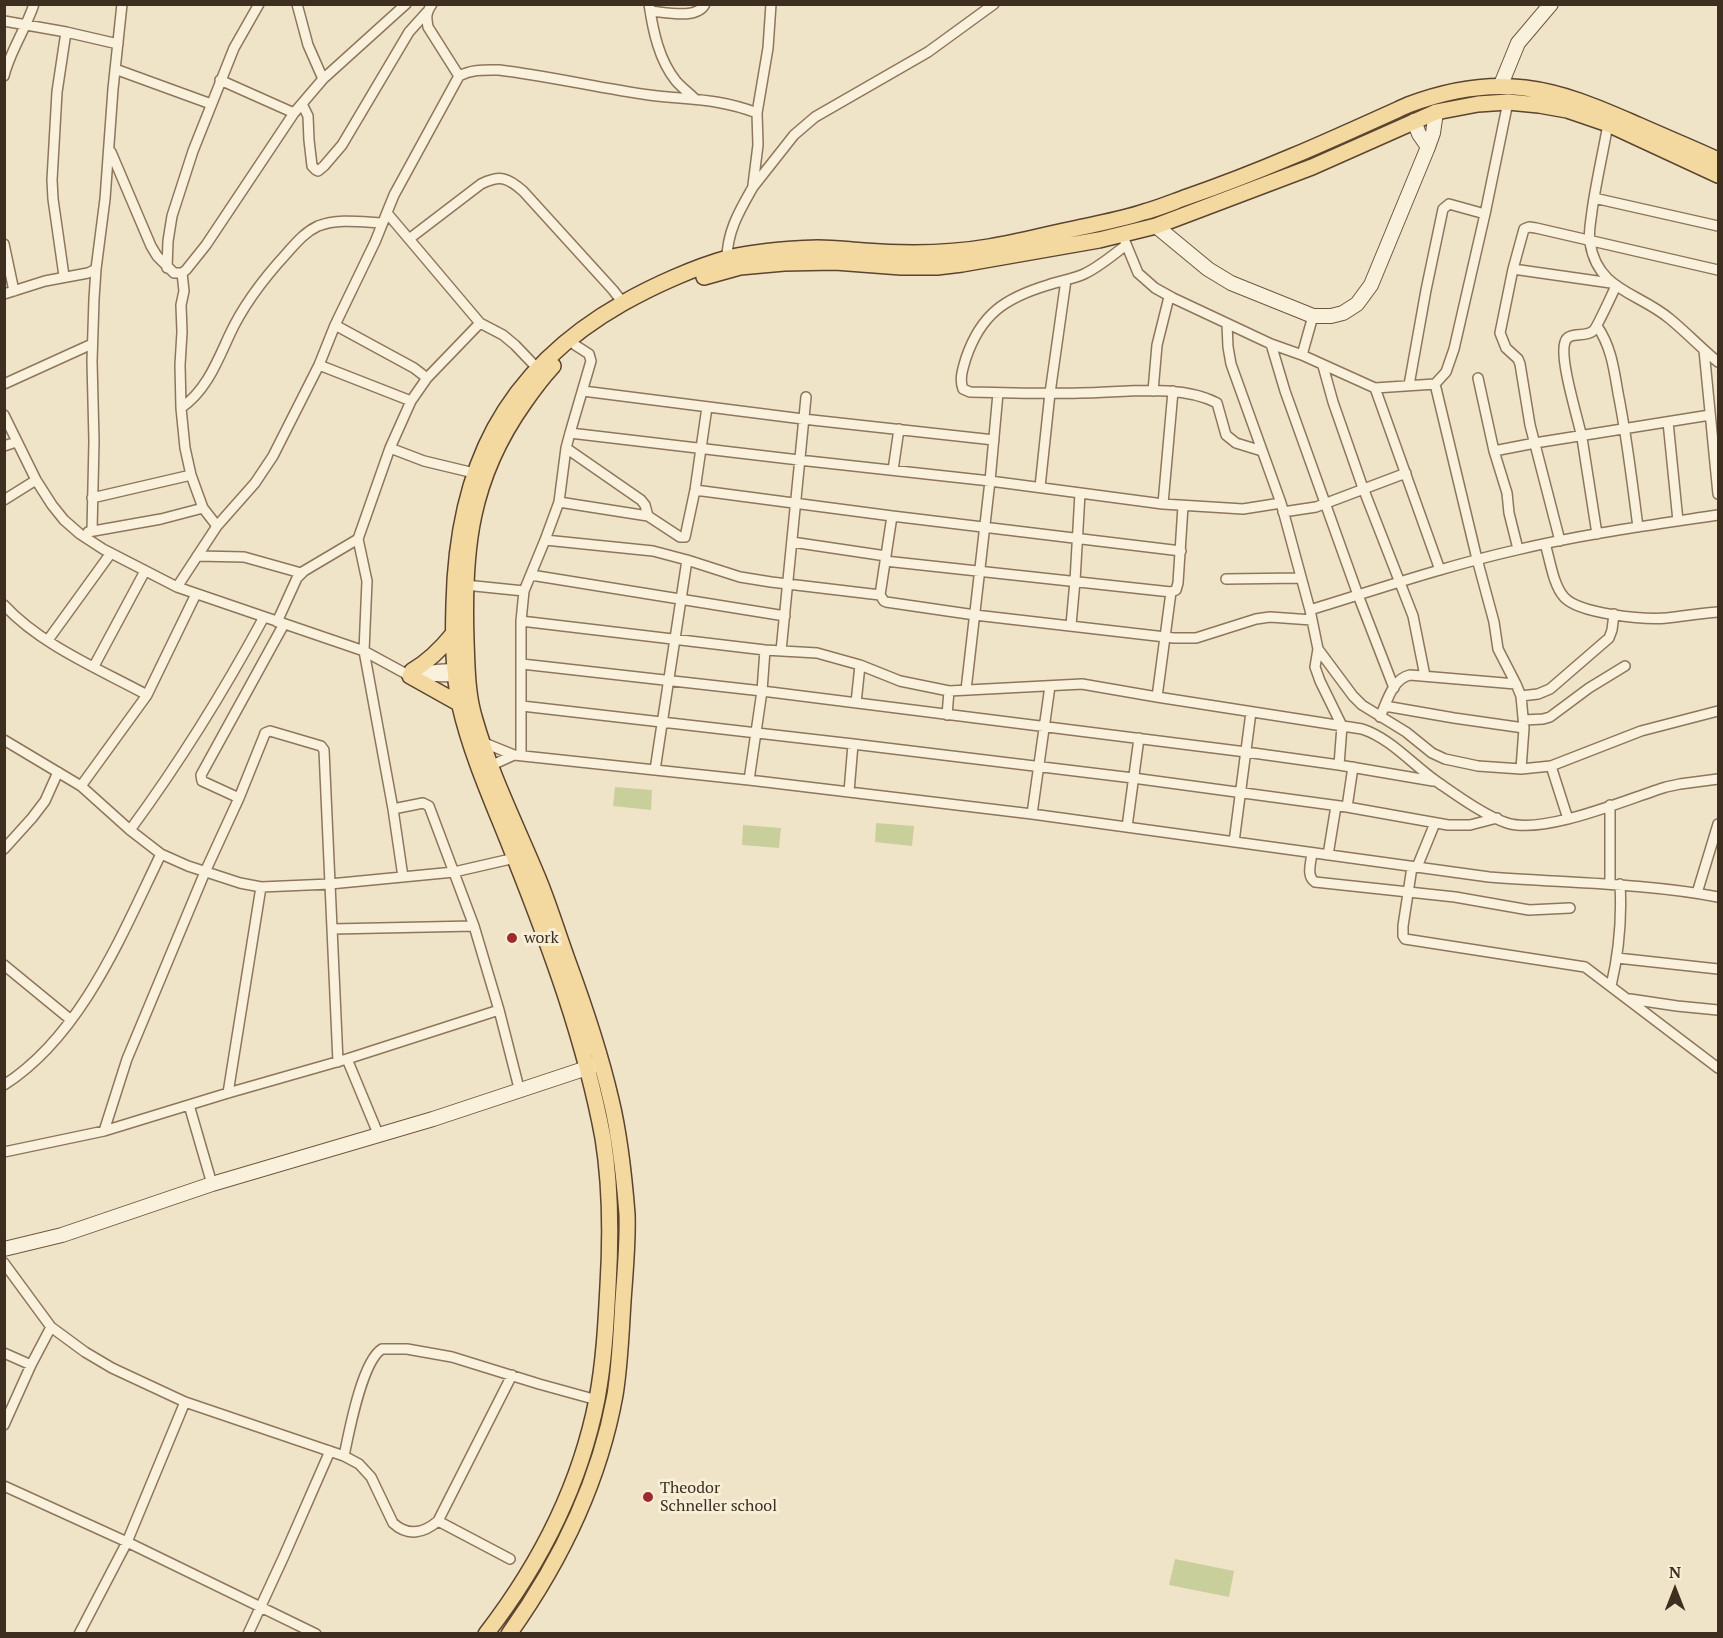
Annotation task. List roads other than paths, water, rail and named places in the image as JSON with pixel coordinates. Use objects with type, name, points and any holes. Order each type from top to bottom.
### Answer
[{"type":"main road","points":[[486,1634],[529,1573],[563,1507],[588,1437],[604,1356],[610,1217],[604,1145],[596,1103],[554,961],[473,754],[460,704],[465,585],[471,530],[482,482],[490,461],[512,420],[543,377],[575,345],[614,319],[645,302],[721,272],[740,267],[835,256],[953,252],[994,246],[1144,212],[1282,162],[1408,105],[1456,91],[1500,87],[1524,88],[1572,98],[1719,160]]},
{"type":"main road","points":[[510,1634],[546,1579],[566,1543],[585,1499],[607,1433],[620,1356],[627,1252],[627,1216],[619,1142],[601,1063],[542,888],[490,766],[461,672],[453,634],[455,573],[461,521],[474,473],[491,435],[537,368],[565,342],[623,303],[666,282],[727,258],[778,250],[835,256],[901,267],[937,267],[1124,239],[1289,176],[1436,112],[1478,104],[1508,102],[1567,110],[1608,124],[1719,175]]},
{"type":"main road","points":[[1282,162],[1289,176]]},
{"type":"main road","points":[[453,634],[432,657],[409,673],[460,704]]},
{"type":"main road","points":[[610,1217],[627,1216]]},
{"type":"street","points":[[4,76],[34,4]]},
{"type":"street","points":[[92,531],[94,441],[92,344],[96,269],[110,150],[122,4]]},
{"type":"street","points":[[167,268],[172,216],[193,151],[234,48],[259,4]]},
{"type":"street","points":[[297,4],[308,45],[323,79]]},
{"type":"street","points":[[110,150],[144,233],[157,256],[174,273],[182,273],[206,245],[294,113],[323,79],[406,4]]},
{"type":"street","points":[[694,98],[676,81],[666,66],[655,38],[649,8],[693,14],[702,9],[705,4]]},
{"type":"street","points":[[753,188],[759,145],[758,113],[767,57],[771,4]]},
{"type":"street","points":[[727,258],[731,229],[753,188],[787,143],[805,124],[928,52],[994,4]]},
{"type":"street","points":[[1500,87],[1518,43],[1551,4]]},
{"type":"street","points":[[302,104],[308,116],[312,166],[318,171],[342,145],[410,32],[429,8]]},
{"type":"street","points":[[429,8],[426,19],[429,27],[459,76]]},
{"type":"street","points":[[4,21],[118,44]]},
{"type":"street","points":[[64,276],[52,180],[57,92],[66,32]]},
{"type":"street","points":[[115,69],[211,104]]},
{"type":"street","points":[[177,587],[217,526],[255,483],[273,456],[319,365],[394,195],[459,76],[476,70],[499,70],[650,95],[694,98],[737,105],[758,113]]},
{"type":"street","points":[[220,80],[294,113]]},
{"type":"street","points":[[1262,451],[1236,443],[1226,435],[1217,403],[1188,392],[970,392],[961,386],[962,370],[976,334],[998,307],[1034,289],[1090,271],[1124,239],[1138,273],[1169,297],[1375,388],[1435,384],[1446,372],[1454,349],[1508,102]]},
{"type":"street","points":[[1156,226],[1208,269],[1231,283],[1313,316],[1343,313],[1357,304],[1371,285],[1428,147],[1436,112]]},
{"type":"street","points":[[1414,121],[1428,147]]},
{"type":"street","points":[[1608,124],[1594,198],[1590,241],[1596,263],[1600,271],[1614,285],[1669,318],[1719,362]]},
{"type":"street","points":[[409,239],[481,184],[491,179],[508,179],[523,191],[623,303]]},
{"type":"street","points":[[1594,198],[1719,226]]},
{"type":"street","points":[[1408,385],[1443,208],[1449,204],[1485,214]]},
{"type":"street","points":[[387,213],[480,323],[503,335],[537,368]]},
{"type":"street","points":[[181,408],[196,395],[208,378],[245,306],[263,280],[299,239],[319,226],[332,222],[382,223]]},
{"type":"street","points":[[1560,541],[1527,412],[1520,364],[1506,348],[1500,333],[1524,229],[1526,227],[1536,228],[1719,270]]},
{"type":"street","points":[[4,244],[9,293],[96,269]]},
{"type":"street","points":[[1513,269],[1614,285]]},
{"type":"street","points":[[182,273],[184,291],[181,305],[180,365],[185,448],[191,475],[203,508],[217,526]]},
{"type":"street","points":[[1040,487],[1066,280]]},
{"type":"street","points":[[1598,534],[1564,348],[1569,336],[1591,333],[1597,326],[1614,285]]},
{"type":"street","points":[[1153,391],[1157,345],[1169,297]]},
{"type":"street","points":[[1302,355],[1313,316]]},
{"type":"street","points":[[403,877],[364,651],[367,581],[358,539],[390,448],[411,401],[427,378],[480,323]]},
{"type":"street","points":[[1227,324],[1231,364],[1282,508],[1310,610],[1318,649],[1315,667],[1342,726],[1339,765]]},
{"type":"street","points":[[335,325],[414,368],[427,378]]},
{"type":"street","points":[[1597,326],[1608,344],[1626,430],[1638,527]]},
{"type":"street","points":[[4,384],[92,344]]},
{"type":"street","points":[[1271,344],[1277,371],[1394,688]]},
{"type":"street","points":[[518,755],[522,706],[521,621],[524,591],[559,502],[566,448],[590,365],[589,354],[575,345]]},
{"type":"street","points":[[1704,350],[1719,494]]},
{"type":"street","points":[[319,365],[411,401]]},
{"type":"street","points":[[1323,366],[1363,488],[1413,616],[1425,676]]},
{"type":"street","points":[[1478,378],[1494,451],[1507,493],[1509,513],[1518,549]]},
{"type":"street","points":[[1435,384],[1494,622],[1498,649],[1521,696],[1524,724],[1521,769]]},
{"type":"street","points":[[1375,388],[1440,570]]},
{"type":"street","points":[[582,391],[994,440]]},
{"type":"street","points":[[1163,504],[1173,391]]},
{"type":"street","points":[[966,690],[998,393]]},
{"type":"street","points":[[781,651],[806,397]]},
{"type":"street","points":[[559,502],[648,516],[680,537],[685,537],[695,490],[707,407]]},
{"type":"street","points":[[4,415],[36,480],[64,520],[80,534],[111,553],[177,587],[364,651],[409,673],[461,672]]},
{"type":"street","points":[[1494,451],[1710,415]]},
{"type":"street","points":[[1668,422],[1678,521]]},
{"type":"street","points":[[893,470],[899,429]]},
{"type":"street","points":[[570,433],[990,481],[1163,504],[1244,509],[1310,509],[1406,473]]},
{"type":"street","points":[[4,446],[16,442]]},
{"type":"street","points":[[390,448],[424,461],[474,473]]},
{"type":"street","points":[[566,448],[641,500],[648,516]]},
{"type":"street","points":[[93,498],[191,475]]},
{"type":"street","points":[[4,500],[36,480]]},
{"type":"street","points":[[695,490],[1181,551]]},
{"type":"street","points":[[1071,625],[1080,493]]},
{"type":"street","points":[[792,542],[886,559],[1171,592],[1176,591],[1177,587],[1183,506]]},
{"type":"street","points":[[80,534],[161,519],[203,508]]},
{"type":"street","points":[[1310,610],[1477,559],[1518,549],[1719,515]]},
{"type":"street","points":[[892,516],[880,595],[886,602],[975,615],[1196,638],[1257,619],[1270,617],[1312,620]]},
{"type":"street","points":[[239,798],[202,781],[201,775],[280,623],[297,578],[310,566],[358,539]]},
{"type":"street","points":[[545,540],[653,551],[740,577],[880,595]]},
{"type":"street","points":[[1545,544],[1557,586],[1563,596],[1585,609],[1656,618],[1719,612]]},
{"type":"street","points":[[48,640],[111,553]]},
{"type":"street","points":[[197,556],[244,557],[301,573]]},
{"type":"street","points":[[655,770],[687,560]]},
{"type":"street","points":[[94,666],[145,571]]},
{"type":"street","points":[[531,575],[785,616]]},
{"type":"street","points":[[1226,579],[1301,578]]},
{"type":"street","points":[[465,585],[524,591]]},
{"type":"street","points":[[1157,697],[1171,592]]},
{"type":"street","points":[[81,786],[147,695],[196,594]]},
{"type":"street","points":[[4,605],[25,625],[48,640],[147,695]]},
{"type":"street","points":[[1521,696],[1544,692],[1555,685],[1609,638],[1614,614]]},
{"type":"street","points":[[130,830],[179,761],[242,658],[264,617]]},
{"type":"street","points":[[521,621],[765,650],[818,653],[860,665],[900,681],[949,691],[1082,684],[1362,729],[1378,735],[1437,781],[1497,818],[1526,825],[1568,819],[1680,783],[1719,779]]},
{"type":"street","points":[[1318,649],[1362,705],[1406,732],[1432,753],[1445,759],[1478,766],[1521,769],[1551,766],[1641,730],[1719,711]]},
{"type":"street","points":[[749,780],[762,691],[765,650]]},
{"type":"street","points":[[522,664],[1139,738],[1353,767],[1437,781]]},
{"type":"street","points":[[856,703],[860,665]]},
{"type":"street","points":[[1385,706],[1524,724],[1550,717],[1589,688],[1625,666]]},
{"type":"street","points":[[1380,717],[1396,682],[1404,676],[1516,684]]},
{"type":"street","points":[[1032,814],[1050,686]]},
{"type":"street","points":[[947,715],[949,691]]},
{"type":"street","points":[[522,706],[1133,778],[1347,807],[1436,823],[1461,825],[1497,818]]},
{"type":"street","points":[[1234,842],[1251,712]]},
{"type":"street","points":[[104,1131],[127,1059],[264,736],[270,731],[322,747],[324,750],[332,929],[343,1061],[379,1136]]},
{"type":"street","points":[[1127,827],[1139,738]]},
{"type":"street","points":[[5,741],[81,786],[161,854],[240,883],[261,887],[330,884],[454,872],[515,858]]},
{"type":"street","points":[[482,742],[518,755],[1032,814],[1500,878],[1615,884],[1719,897]]},
{"type":"street","points":[[849,792],[853,744]]},
{"type":"street","points":[[490,766],[518,755]]},
{"type":"street","points":[[1551,766],[1568,819]]},
{"type":"street","points":[[1347,807],[1353,767]]},
{"type":"street","points":[[4,849],[45,801],[58,772]]},
{"type":"street","points":[[393,809],[428,804],[474,926],[500,1010],[520,1092]]},
{"type":"street","points":[[1610,805],[1615,884],[1621,920],[1611,986]]},
{"type":"street","points":[[1328,855],[1336,806]]},
{"type":"street","points":[[1436,823],[1415,867],[1408,892],[1403,926],[1405,939],[1583,966],[1596,973],[1719,1068]]},
{"type":"street","points":[[1697,893],[1719,824]]},
{"type":"street","points":[[1312,853],[1310,875],[1315,882],[1455,897],[1529,910],[1570,908]]},
{"type":"street","points":[[4,1085],[37,1060],[71,1020],[89,994],[116,948],[161,854]]},
{"type":"street","points":[[228,1093],[261,887]]},
{"type":"street","points":[[332,929],[474,926]]},
{"type":"street","points":[[1617,958],[1719,969]]},
{"type":"street","points":[[4,965],[71,1020]]},
{"type":"street","points":[[1628,999],[1719,1010]]},
{"type":"street","points":[[4,1152],[104,1131],[343,1061],[500,1010]]},
{"type":"street","points":[[4,1249],[62,1235],[212,1184],[379,1136],[520,1092],[601,1063]]},
{"type":"street","points":[[189,1105],[212,1184]]},
{"type":"street","points":[[4,1263],[51,1327],[84,1352],[112,1368],[185,1402],[330,1451],[359,1464],[370,1477],[389,1516],[398,1528],[414,1533],[430,1528],[438,1521],[512,1375]]},
{"type":"street","points":[[4,1425],[51,1327]]},
{"type":"street","points":[[344,1456],[358,1398],[373,1357],[382,1349],[433,1352],[597,1400]]},
{"type":"street","points":[[4,1353],[31,1365]]},
{"type":"street","points":[[79,1634],[127,1542],[185,1402]]},
{"type":"street","points":[[248,1634],[330,1451]]},
{"type":"street","points":[[4,1486],[127,1542],[316,1634]]},
{"type":"street","points":[[438,1521],[510,1559]]},
{"type":"place","name":"work","points":[[512,938]]},
{"type":"place","name":"Theodor Schneller school","points":[[648,1497]]}]
